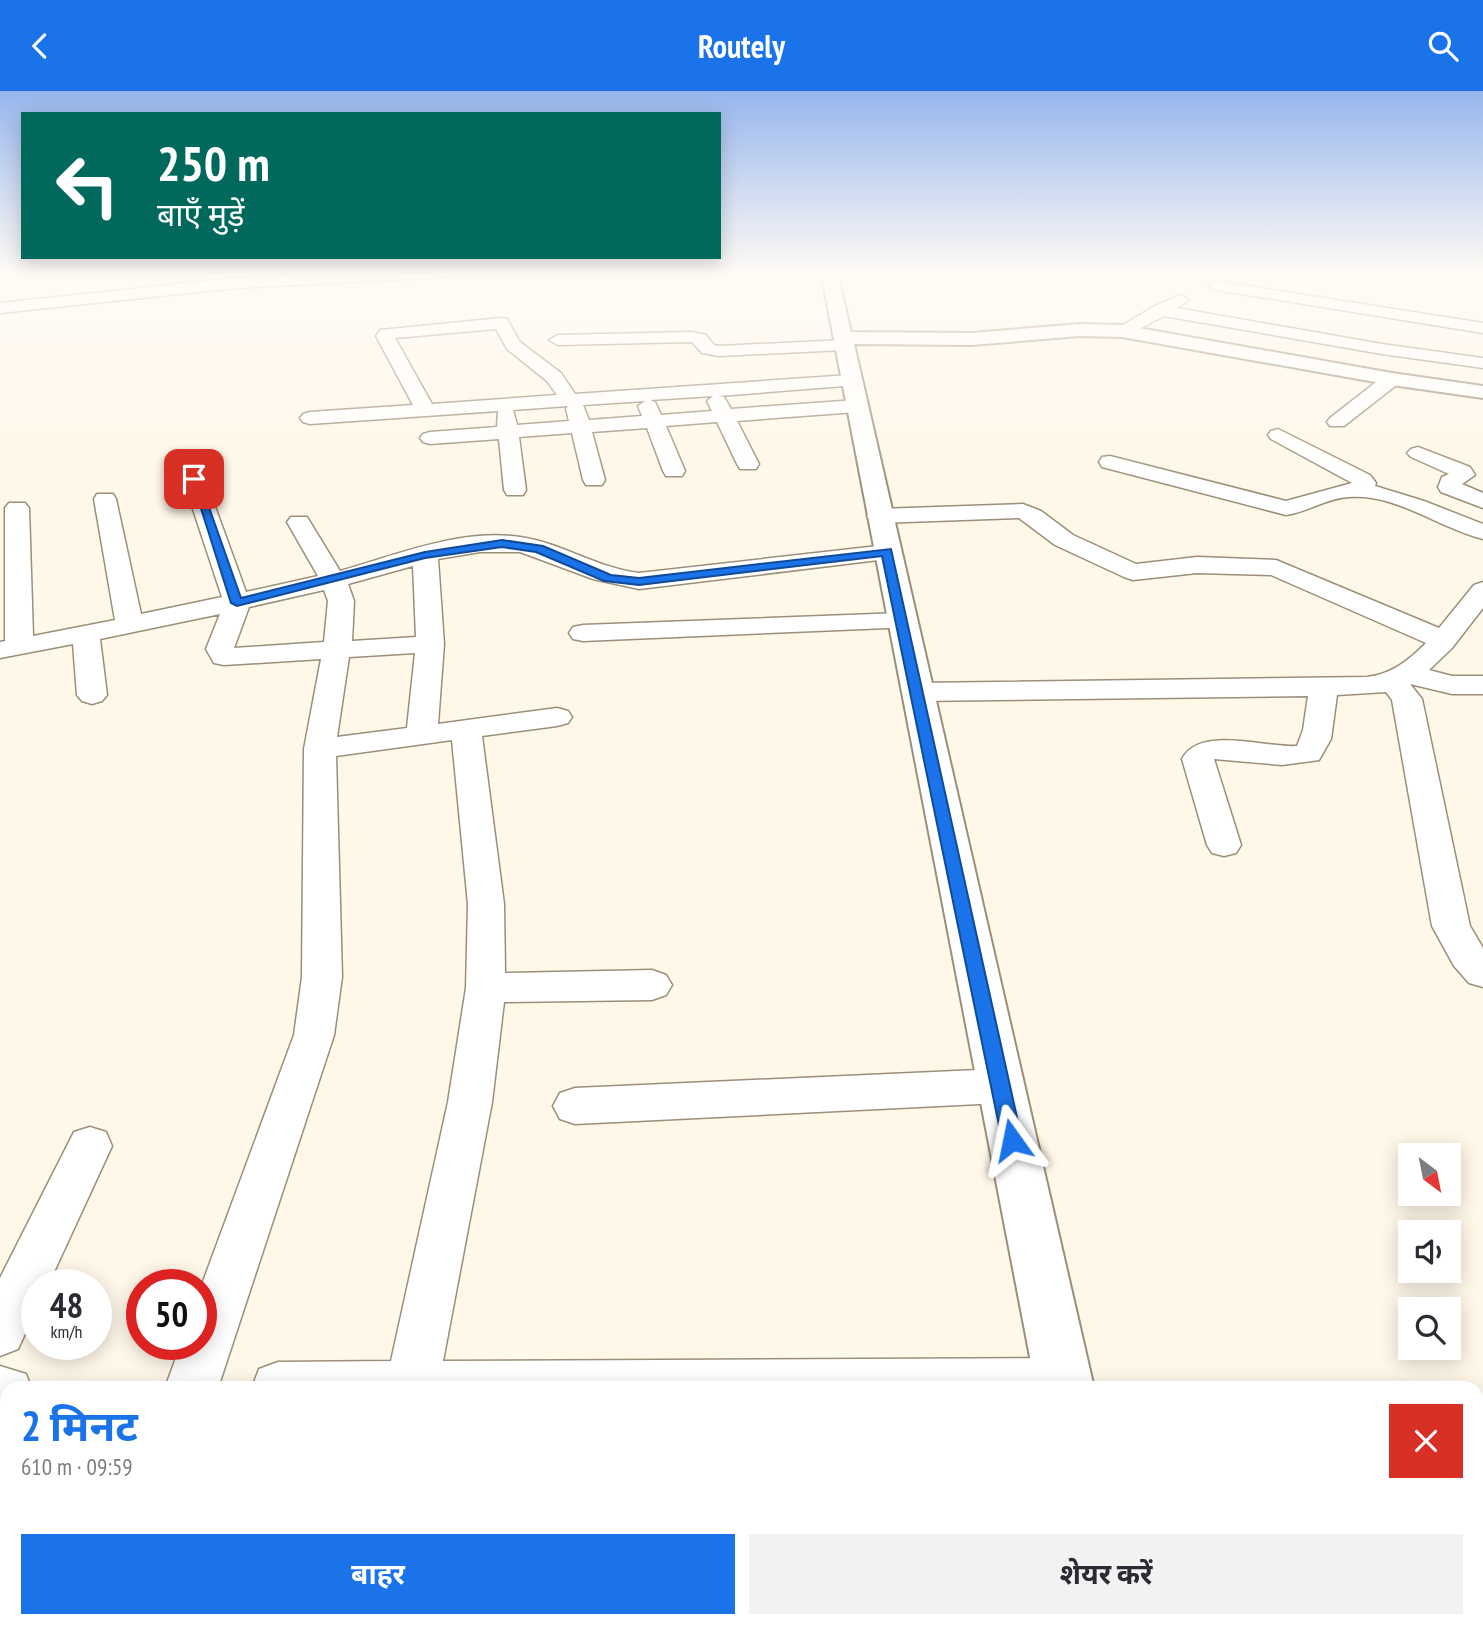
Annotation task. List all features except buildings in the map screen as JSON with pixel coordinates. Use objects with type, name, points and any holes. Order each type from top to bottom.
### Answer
[{"type":"main road","points":[[839,344],[843,376],[901,621],[937,691],[1000,1086],[1063,1381]]},
{"type":"main road","points":[[843,376],[956,344]]},
{"type":"main road","points":[[1193,344],[1392,379],[1483,392]]},
{"type":"street","points":[[389,344],[426,410]]},
{"type":"street","points":[[512,344],[555,377],[574,412],[594,480]]},
{"type":"street","points":[[704,344],[708,349],[843,376]]},
{"type":"street","points":[[1352,344],[1483,363]]},
{"type":"street","points":[[430,438],[574,412],[843,376]]},
{"type":"street","points":[[310,418],[426,410],[649,413],[720,408],[808,409],[843,376]]},
{"type":"street","points":[[1336,422],[1392,379]]},
{"type":"street","points":[[720,408],[748,464]]},
{"type":"street","points":[[649,413],[674,471]]},
{"type":"street","points":[[506,423],[515,490]]},
{"type":"street","points":[[1278,435],[1362,480],[1365,483],[1362,490]]},
{"type":"street","points":[[1418,453],[1462,472],[1464,475],[1450,482],[1449,487],[1483,501]]},
{"type":"street","points":[[1110,462],[1286,508],[1300,506],[1340,491],[1362,490],[1483,531]]},
{"type":"street","points":[[194,479],[237,603],[220,649],[224,657],[430,644]]},
{"type":"street","points":[[105,499],[130,625]]},
{"type":"street","points":[[17,508],[10,648],[237,603],[425,555],[474,546],[519,544],[539,549],[608,579],[639,581],[879,535],[1023,511],[1054,534],[1133,572],[1197,565],[1276,568],[1347,601],[1443,640]]},
{"type":"street","points":[[193,1381],[314,1035],[320,1007],[320,749],[341,623],[341,601],[333,580],[299,522]]},
{"type":"street","points":[[422,734],[430,644],[425,555]]},
{"type":"street","points":[[1401,677],[1443,640],[1483,590]]},
{"type":"street","points":[[583,633],[901,621]]},
{"type":"street","points":[[86,633],[92,695]]},
{"type":"street","points":[[1401,677],[1451,926],[1468,956],[1483,973]]},
{"type":"street","points":[[937,691],[1323,687],[1401,677],[1452,685],[1483,685]]},
{"type":"street","points":[[1224,845],[1198,759],[1201,753],[1214,750],[1286,756],[1308,753],[1313,748],[1320,718],[1323,687]]},
{"type":"street","points":[[320,749],[557,717]]},
{"type":"street","points":[[412,1381],[470,1102],[486,988],[486,904],[466,729]]},
{"type":"street","points":[[486,988],[652,985]]},
{"type":"street","points":[[575,1106],[1000,1086]]},
{"type":"street","points":[[0,1331],[90,1146]]},
{"type":"route","points":[[194,479],[237,603],[425,555],[502,543],[539,549],[608,579],[624,581],[683,577],[887,552],[1012,1140]]}]
